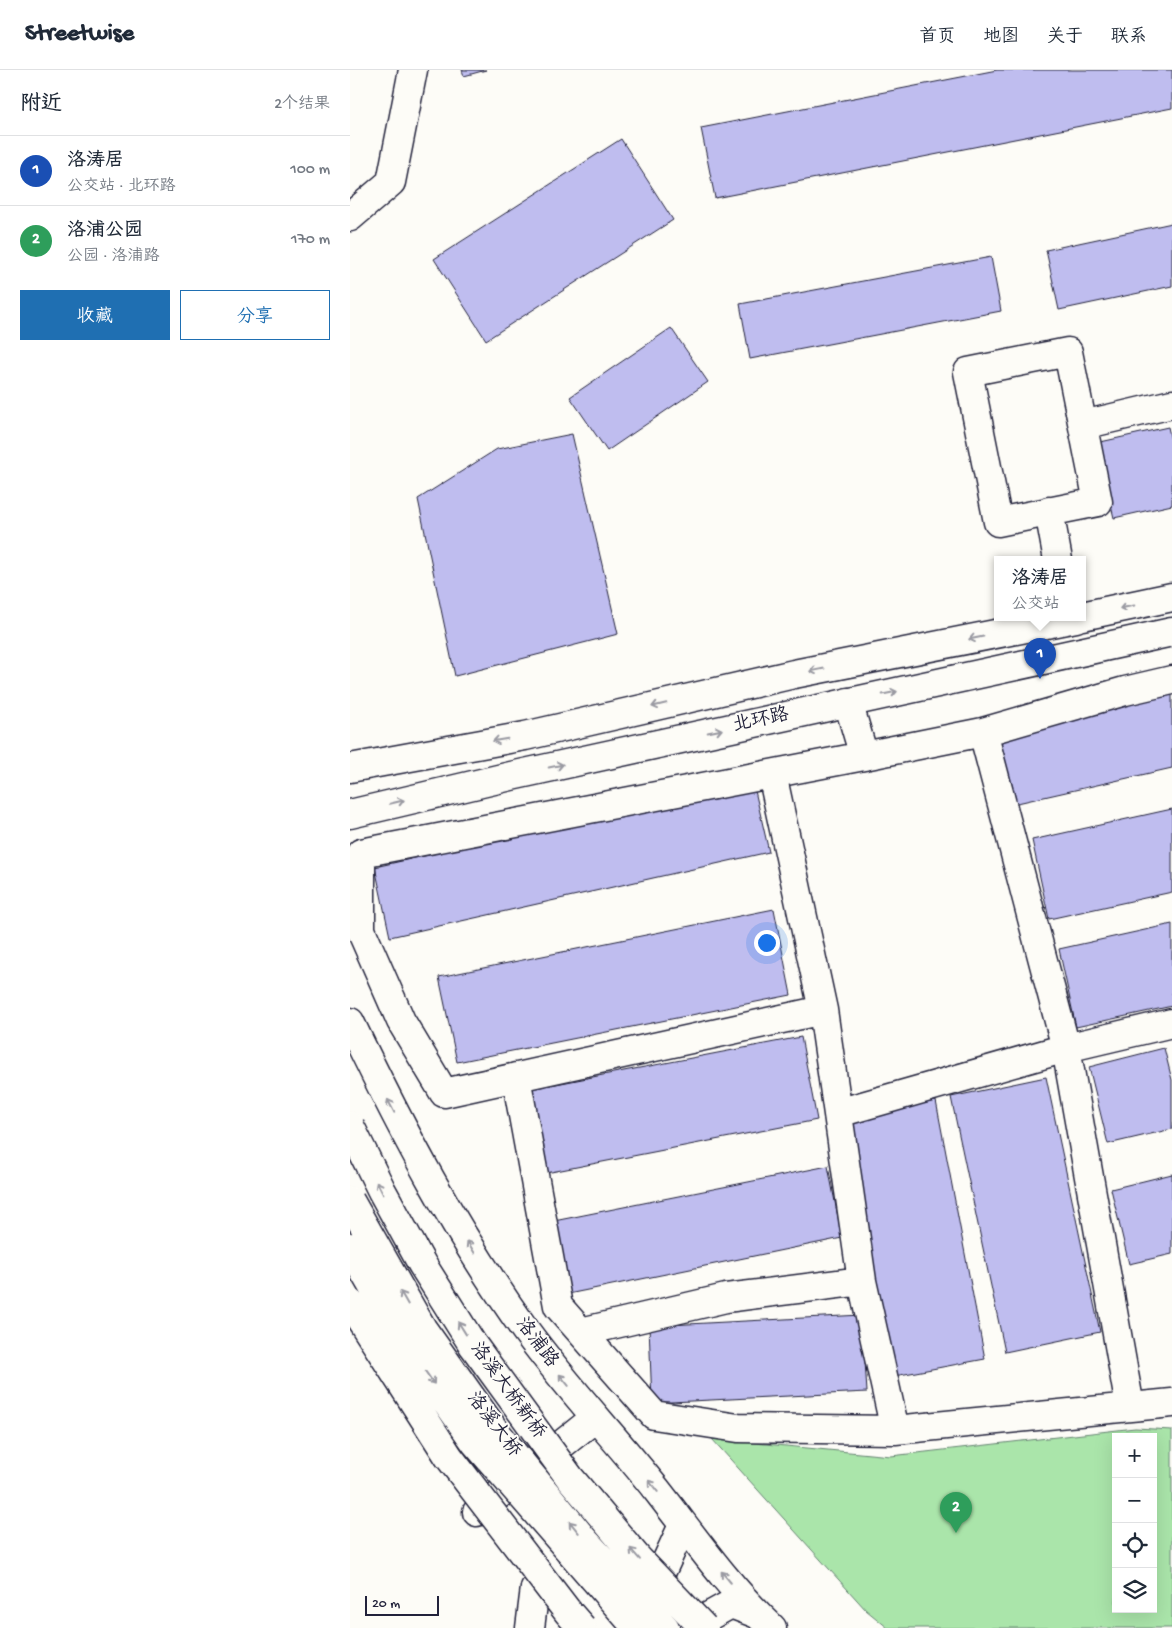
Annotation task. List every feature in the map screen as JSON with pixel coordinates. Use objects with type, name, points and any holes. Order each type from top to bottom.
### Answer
[{"type":"main road","points":[[350,217],[391,182],[413,70]]},
{"type":"main road","points":[[1068,352],[1082,425],[1098,502],[998,522],[968,372],[1068,352]]},
{"type":"main road","points":[[1082,425],[1172,404]]},
{"type":"main road","points":[[1050,511],[1057,556]]},
{"type":"main road","name":"北环路","points":[[1086,615],[1172,597]]},
{"type":"main road","name":"北环路","points":[[350,768],[525,736],[794,674],[1059,621]]},
{"type":"main road","name":"北环路","points":[[350,814],[511,776],[1172,632]]},
{"type":"main road","points":[[823,1010],[444,1093],[401,1020],[361,930],[361,853],[983,732],[1125,691],[1172,680]]},
{"type":"main road","points":[[848,702],[864,756]]},
{"type":"main road","points":[[983,732],[1066,1048],[1130,1407]]},
{"type":"main road","points":[[772,774],[823,1010],[862,1281],[895,1430]]},
{"type":"main road","name":"洛浦路","points":[[350,1022],[410,1142],[490,1279],[526,1332],[764,1621]]},
{"type":"main road","points":[[838,1113],[1066,1048],[1172,1023]]},
{"type":"main road","points":[[516,1077],[558,1306],[654,1415],[738,1428],[895,1430],[1172,1403]]},
{"type":"main road","name":"洛溪大桥新桥","points":[[350,1126],[382,1191],[422,1264],[478,1353],[570,1478],[638,1558],[704,1628]]},
{"type":"main road","name":"洛溪大桥","points":[[350,1201],[422,1328],[495,1431],[584,1540],[665,1628]]},
{"type":"main road","name":"洛溪大桥","points":[[350,1247],[404,1341],[475,1442],[637,1628]]},
{"type":"main road","points":[[581,1332],[726,1298],[862,1281]]},
{"type":"main road","points":[[350,1303],[449,1457],[562,1605],[582,1628]]},
{"type":"main road","points":[[350,1322],[431,1448],[565,1628]]},
{"type":"main road","points":[[477,1512],[595,1418]]},
{"type":"main road","points":[[625,1628],[650,1595],[683,1525]]},
{"type":"main road","points":[[530,1628],[535,1588]]},
{"type":"main road","points":[[694,1628],[702,1620],[731,1604],[764,1621]]},
{"type":"green space","points":[[1135,1428],[1172,1430],[1172,1628],[888,1628],[866,1610],[712,1439],[891,1456]]},
{"type":"building","points":[[462,70],[486,70],[464,76]]},
{"type":"building","points":[[997,70],[1172,70],[1172,108],[715,198],[701,128]]},
{"type":"building","points":[[621,139],[673,220],[486,340],[434,259]]},
{"type":"building","points":[[1172,223],[1172,286],[1059,310],[1046,250]]},
{"type":"building","points":[[991,257],[1001,311],[750,359],[740,304]]},
{"type":"building","points":[[671,328],[708,382],[607,451],[570,397]]},
{"type":"building","points":[[1168,427],[1172,445],[1172,505],[1114,518],[1096,443]]},
{"type":"building","points":[[572,434],[618,634],[455,676],[418,499],[497,449]]},
{"type":"building","points":[[1172,681],[1172,768],[1013,804],[994,726]]},
{"type":"building","points":[[753,782],[769,852],[390,937],[375,867]]},
{"type":"building","points":[[1172,809],[1172,892],[1049,919],[1032,840]]},
{"type":"building","points":[[774,909],[791,995],[457,1062],[439,977]]},
{"type":"building","points":[[1172,924],[1172,1006],[1076,1027],[1059,949]]},
{"type":"building","points":[[801,1037],[817,1120],[546,1173],[530,1089]]},
{"type":"building","points":[[1164,1048],[1172,1080],[1172,1129],[1108,1144],[1089,1067]]},
{"type":"building","points":[[1046,1077],[1100,1332],[1005,1352],[951,1097]]},
{"type":"building","points":[[936,1101],[985,1359],[889,1377],[840,1119]]},
{"type":"building","points":[[828,1166],[842,1238],[568,1294],[554,1221]]},
{"type":"building","points":[[1172,1174],[1172,1254],[1129,1264],[1111,1189]]},
{"type":"building","points":[[862,1315],[867,1392],[652,1403],[649,1326]]},
{"type":"place","name":"洛涛居","points":[[1040,679]]},
{"type":"place","name":"洛浦公园","points":[[956,1533]]}]
